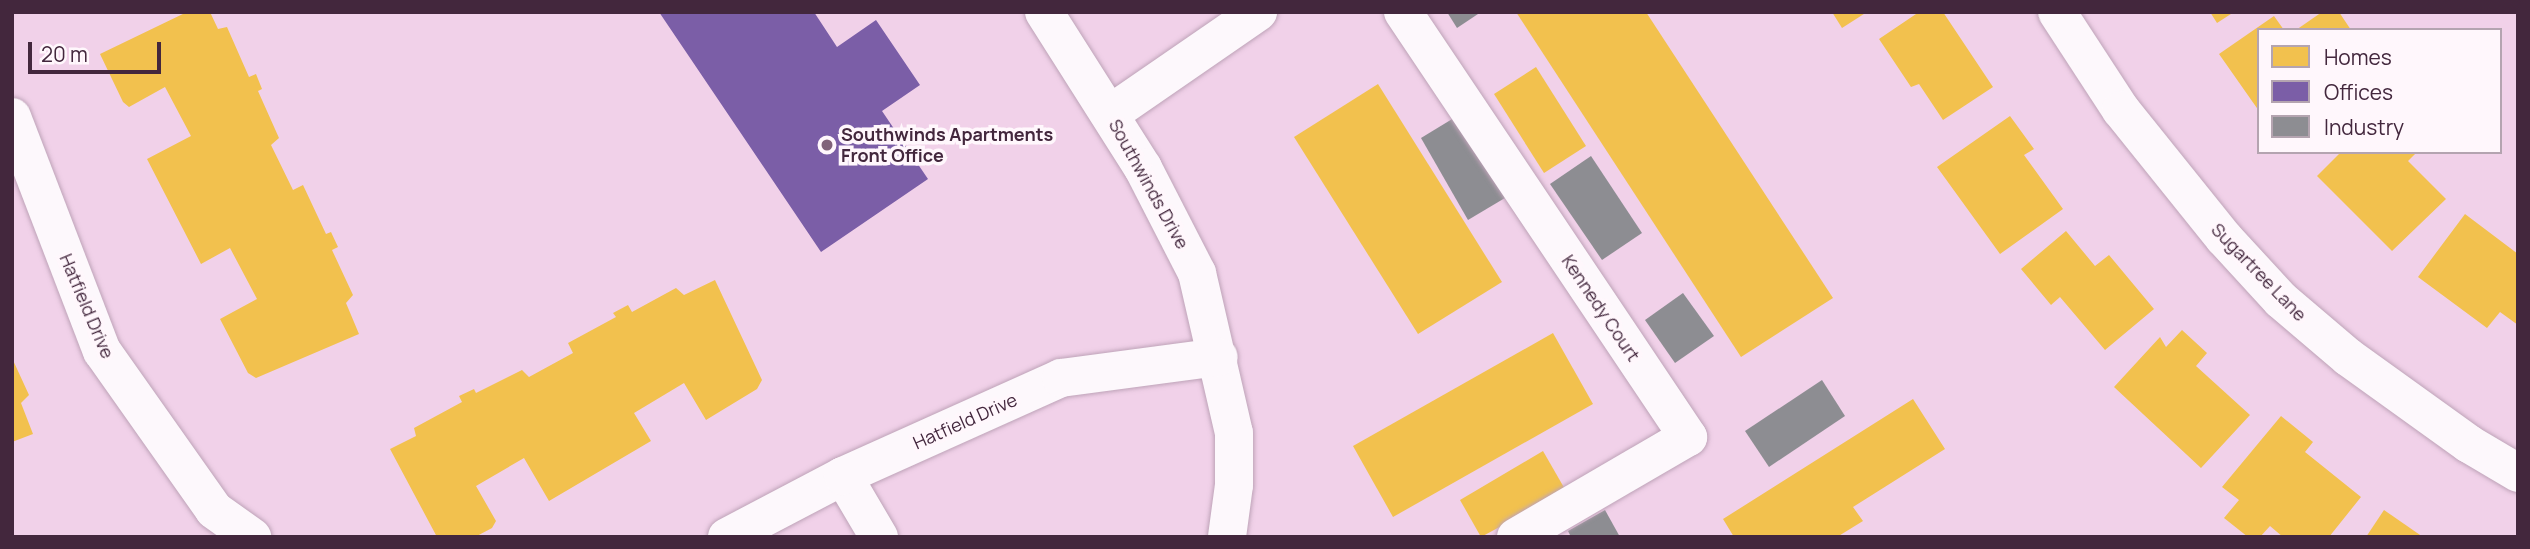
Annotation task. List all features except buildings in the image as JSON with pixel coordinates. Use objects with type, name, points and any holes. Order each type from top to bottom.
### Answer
[{"type":"street","name":"Southwinds Drive","points":[[1044,12],[1110,114],[1171,216],[1197,273],[1219,357],[1234,433],[1234,485],[1227,537]]},
{"type":"street","points":[[1110,114],[1258,12]]},
{"type":"street","name":"Kennedy Court","points":[[1404,12],[1688,437],[1516,537]]},
{"type":"street","name":"Sugartree Lane","points":[[2057,12],[2121,110],[2224,239],[2281,300],[2348,357],[2469,444],[2518,473]]},
{"type":"street","name":"Hatfield Drive","points":[[12,117],[102,351],[214,510],[252,537]]},
{"type":"street","name":"Hatfield Drive","points":[[727,537],[843,476],[1061,379],[1219,357]]},
{"type":"street","points":[[843,476],[879,537]]},
{"type":"place","name":"Southwinds Apartments Front Office","points":[[827,145]]}]
